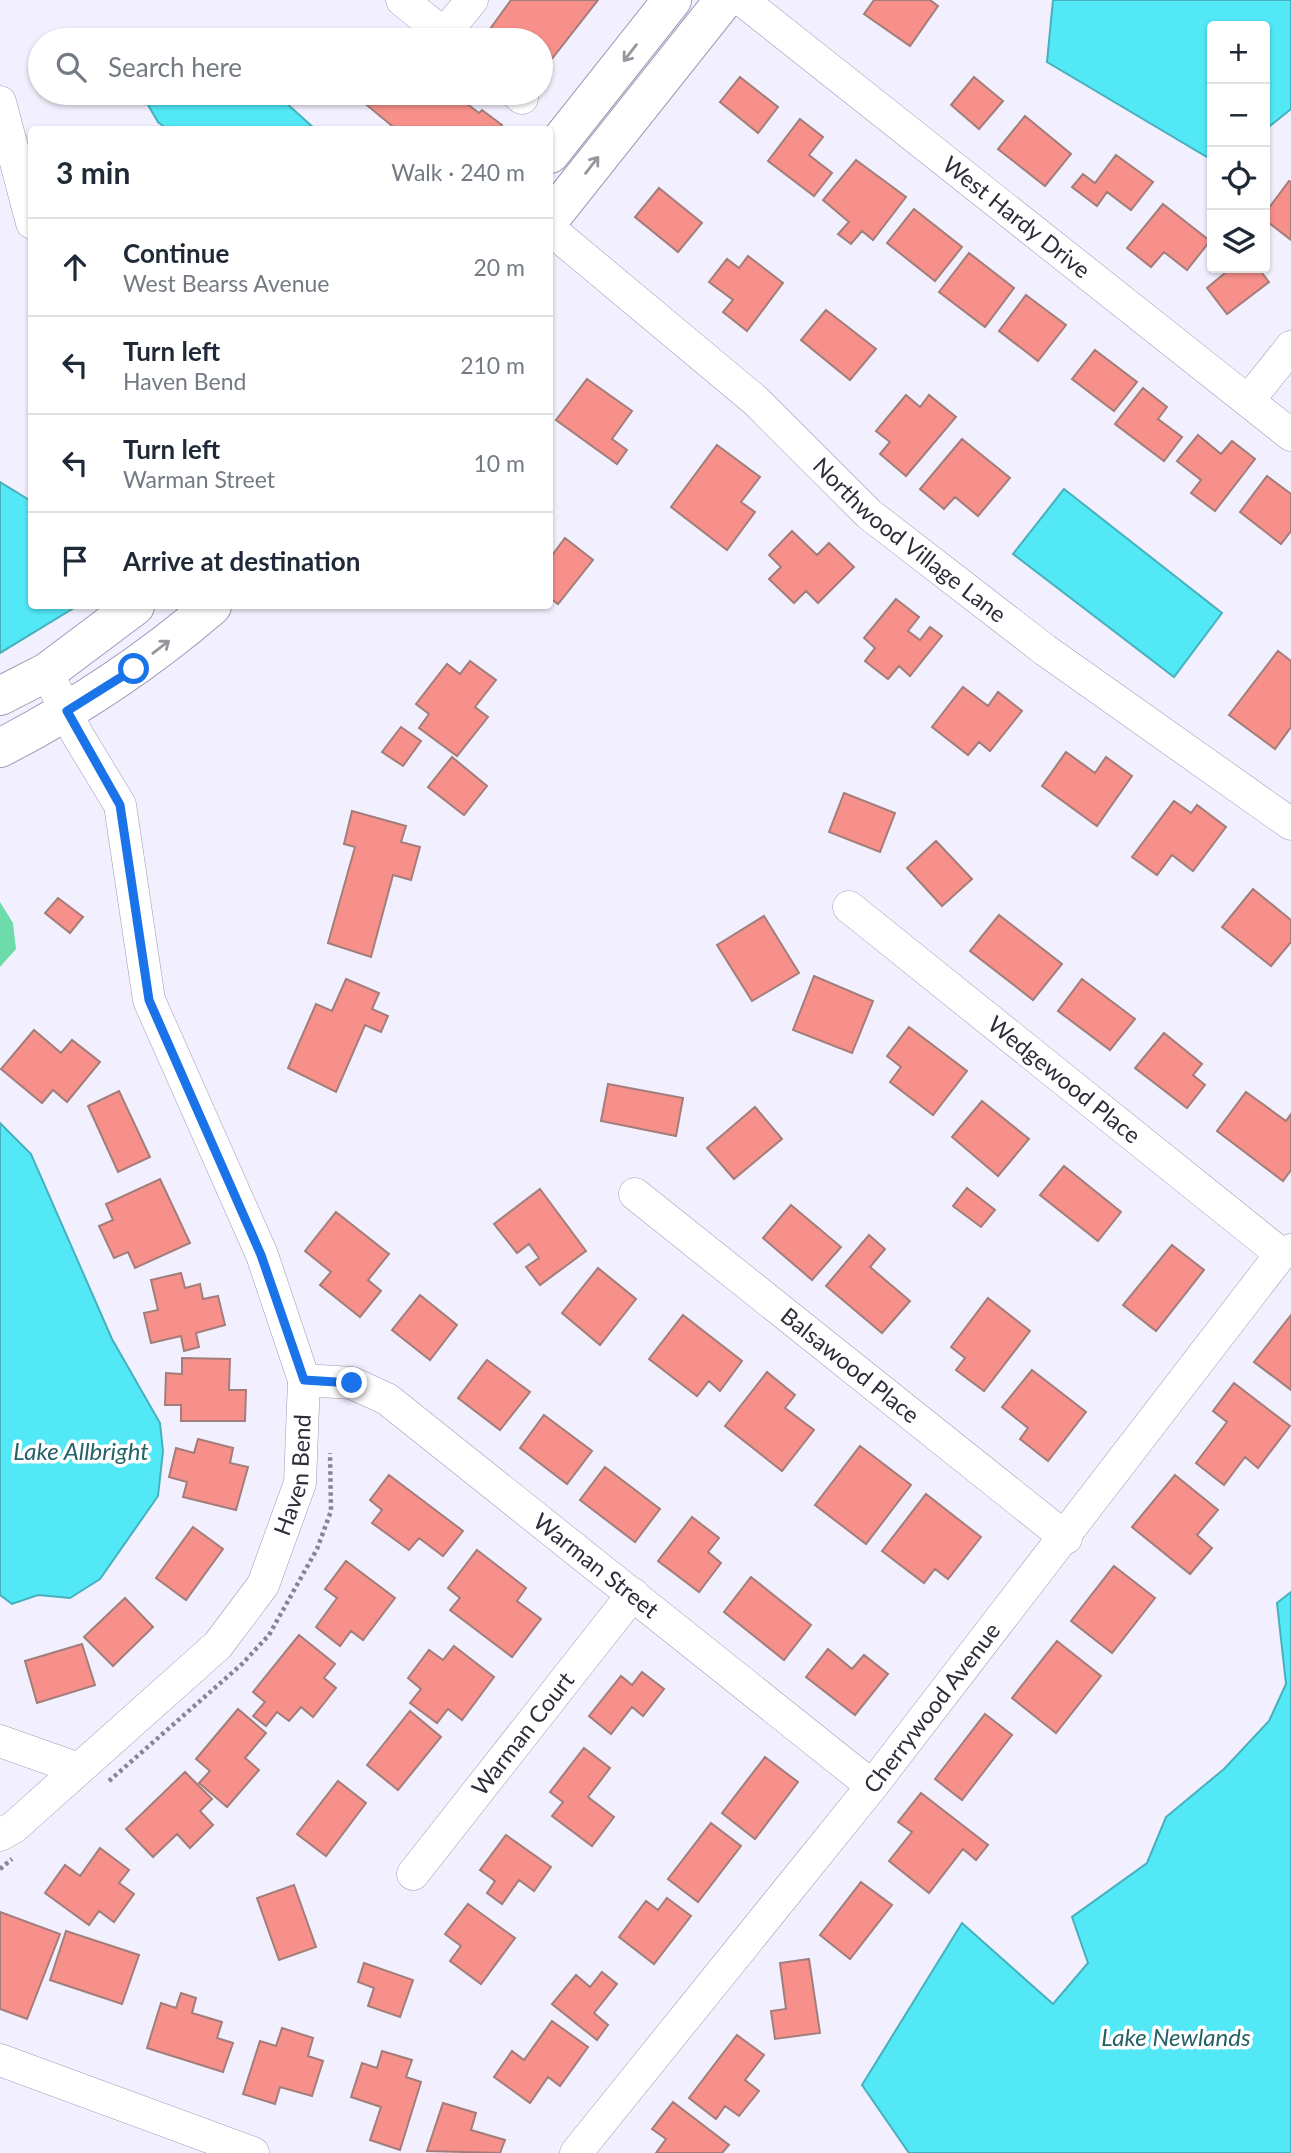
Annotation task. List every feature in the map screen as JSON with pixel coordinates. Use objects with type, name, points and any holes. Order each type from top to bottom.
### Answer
[{"type":"main road","points":[[553,150],[672,0]]},
{"type":"main road","points":[[553,215],[724,0]]},
{"type":"main road","points":[[0,696],[47,672],[131,609]]},
{"type":"main road","points":[[0,748],[67,711],[134,669],[208,609]]},
{"type":"street","points":[[402,0],[437,28]]},
{"type":"street","points":[[454,28],[472,0]]},
{"type":"street","name":"West Hardy Drive","points":[[743,0],[1291,435]]},
{"type":"street","points":[[0,102],[28,208]]},
{"type":"street","name":"Northwood Village Lane","points":[[553,232],[756,401],[869,514],[1045,650],[1291,824]]},
{"type":"street","points":[[1248,401],[1291,347]]},
{"type":"street","name":"Haven Bend","points":[[0,1835],[79,1769],[218,1645],[263,1585],[300,1483],[304,1380],[261,1255],[149,1000],[120,805],[47,672]]},
{"type":"street","name":"Wedgewood Place","points":[[849,907],[1286,1252]]},
{"type":"street","name":"Balsawood Place","points":[[635,1194],[1066,1538]]},
{"type":"street","name":"Cherrywood Avenue","points":[[576,2153],[872,1786],[1286,1252]]},
{"type":"street","name":"Warman Street","points":[[304,1380],[352,1383],[387,1399],[872,1786]]},
{"type":"street","name":"Warman Court","points":[[413,1874],[633,1594]]},
{"type":"street","points":[[0,1741],[79,1769]]},
{"type":"street","points":[[0,2060],[253,2153]]},
{"type":"green space","points":[[0,902],[13,923],[16,949],[0,967]]},
{"type":"water","points":[[1053,0],[1291,0],[1291,109],[1270,126],[1270,21],[1207,21],[1207,157],[1047,62]]},
{"type":"water","points":[[148,105],[288,105],[312,126],[163,126]]},
{"type":"water","points":[[0,482],[28,499],[28,609],[72,609],[0,653]]},
{"type":"water","points":[[1064,489],[1222,613],[1174,677],[1013,554]]},
{"type":"water","name":"Lake Allbright","points":[[0,1123],[31,1154],[112,1339],[160,1423],[163,1451],[158,1496],[100,1579],[70,1598],[38,1595],[12,1604],[0,1595]]},
{"type":"water","name":"Lake Newlands","points":[[1291,1592],[1291,2153],[909,2153],[862,2085],[962,1923],[1053,2004],[1088,1963],[1072,1917],[1147,1863],[1166,1817],[1224,1769],[1269,1721],[1286,1684],[1277,1603]]},
{"type":"building","points":[[511,0],[598,0],[553,58],[553,28],[491,28]]},
{"type":"building","points":[[874,0],[930,0],[938,6],[910,46],[864,14]]},
{"type":"building","points":[[740,77],[778,107],[758,133],[720,102]]},
{"type":"building","points":[[974,77],[1003,101],[979,129],[951,105]]},
{"type":"building","points":[[367,105],[469,105],[479,113],[482,110],[502,125],[501,126],[392,126]]},
{"type":"building","points":[[1025,116],[1071,154],[1045,186],[998,149]]},
{"type":"building","points":[[800,119],[823,137],[809,155],[832,173],[814,196],[768,161]]},
{"type":"building","points":[[1116,155],[1153,182],[1131,210],[1107,192],[1097,206],[1072,187],[1083,174],[1095,183]]},
{"type":"building","points":[[856,160],[906,197],[873,240],[862,231],[851,244],[838,234],[849,222],[823,200]]},
{"type":"building","points":[[1289,181],[1291,182],[1291,240],[1270,224],[1270,206]]},
{"type":"building","points":[[659,188],[702,223],[678,252],[635,217]]},
{"type":"building","points":[[1163,204],[1207,239],[1207,245],[1187,270],[1164,252],[1151,267],[1127,248]]},
{"type":"building","points":[[914,209],[962,247],[935,281],[887,243]]},
{"type":"building","points":[[969,253],[1014,288],[985,327],[939,292]]},
{"type":"building","points":[[748,256],[783,283],[747,331],[723,312],[733,300],[709,282],[727,259],[739,268]]},
{"type":"building","points":[[1225,273],[1262,273],[1269,282],[1227,314],[1207,288]]},
{"type":"building","points":[[1026,295],[1066,325],[1038,361],[999,331]]},
{"type":"building","points":[[826,310],[876,349],[850,380],[801,340]]},
{"type":"building","points":[[1095,350],[1137,382],[1114,411],[1072,379]]},
{"type":"building","points":[[587,379],[632,411],[612,439],[627,450],[617,464],[556,420]]},
{"type":"building","points":[[1143,388],[1167,407],[1158,419],[1182,437],[1164,461],[1115,424]]},
{"type":"building","points":[[906,395],[920,407],[929,395],[956,417],[906,476],[880,454],[890,442],[876,431]]},
{"type":"building","points":[[1198,435],[1221,454],[1232,441],[1255,459],[1215,511],[1191,493],[1201,480],[1177,461]]},
{"type":"building","points":[[962,439],[1010,478],[978,516],[955,497],[944,509],[920,489]]},
{"type":"building","points":[[717,445],[760,477],[741,502],[755,512],[727,550],[671,507]]},
{"type":"building","points":[[1267,476],[1291,494],[1291,531],[1281,544],[1240,512]]},
{"type":"building","points":[[792,531],[817,555],[829,543],[854,567],[818,603],[806,591],[794,603],[769,579],[781,567],[769,555]]},
{"type":"building","points":[[565,538],[593,560],[558,604],[553,600],[553,554]]},
{"type":"building","points":[[896,599],[919,617],[908,631],[920,640],[930,627],[942,636],[910,676],[899,666],[888,679],[865,661],[875,648],[864,638]]},
{"type":"building","points":[[1278,651],[1291,661],[1291,727],[1275,749],[1229,715]]},
{"type":"building","points":[[470,661],[496,680],[475,707],[488,717],[457,756],[419,728],[429,714],[416,704],[447,664],[460,674]]},
{"type":"building","points":[[963,687],[988,706],[998,692],[1022,711],[990,751],[979,742],[968,755],[932,727]]},
{"type":"building","points":[[401,727],[421,741],[403,766],[382,752]]},
{"type":"building","points":[[1066,752],[1095,773],[1106,757],[1132,776],[1097,826],[1042,786]]},
{"type":"building","points":[[452,757],[487,786],[464,815],[428,787]]},
{"type":"building","points":[[844,793],[895,813],[880,852],[829,832]]},
{"type":"building","points":[[1174,801],[1191,813],[1197,805],[1226,827],[1193,871],[1172,855],[1157,875],[1132,857]]},
{"type":"building","points":[[352,811],[406,826],[401,842],[420,847],[411,880],[393,875],[371,957],[328,943],[355,847],[344,844]]},
{"type":"building","points":[[936,841],[972,879],[942,906],[907,868]]},
{"type":"building","points":[[1253,889],[1291,920],[1291,942],[1271,966],[1222,927]]},
{"type":"building","points":[[58,898],[83,917],[70,933],[45,913]]},
{"type":"building","points":[[999,915],[1062,964],[1033,1000],[970,951]]},
{"type":"building","points":[[764,916],[799,973],[752,1001],[717,945]]},
{"type":"building","points":[[814,976],[873,1001],[852,1053],[793,1030]]},
{"type":"building","points":[[346,979],[379,993],[372,1009],[388,1016],[381,1032],[365,1025],[336,1092],[288,1068],[316,1004],[332,1011]]},
{"type":"building","points":[[1082,979],[1135,1019],[1110,1050],[1058,1011]]},
{"type":"building","points":[[909,1027],[967,1071],[933,1115],[890,1082],[901,1067],[887,1056]]},
{"type":"building","points":[[34,1030],[61,1053],[72,1040],[100,1062],[67,1102],[53,1090],[42,1103],[1,1069]]},
{"type":"building","points":[[1164,1033],[1202,1064],[1193,1075],[1205,1085],[1187,1108],[1135,1068]]},
{"type":"building","points":[[608,1084],[683,1098],[676,1136],[601,1121]]},
{"type":"building","points":[[119,1091],[150,1157],[118,1172],[88,1106]]},
{"type":"building","points":[[1246,1092],[1286,1121],[1291,1114],[1291,1170],[1283,1181],[1217,1131]]},
{"type":"building","points":[[982,1101],[1029,1139],[998,1176],[952,1137]]},
{"type":"building","points":[[755,1107],[782,1139],[734,1179],[707,1148]]},
{"type":"building","points":[[1064,1166],[1121,1212],[1098,1241],[1040,1195]]},
{"type":"building","points":[[160,1179],[190,1243],[135,1268],[128,1252],[114,1258],[99,1226],[113,1220],[106,1204]]},
{"type":"building","points":[[967,1188],[995,1210],[981,1227],[953,1206]]},
{"type":"building","points":[[540,1189],[586,1251],[540,1285],[526,1267],[539,1258],[529,1244],[517,1253],[494,1224]]},
{"type":"building","points":[[791,1205],[841,1247],[812,1280],[763,1238]]},
{"type":"building","points":[[336,1212],[389,1254],[368,1280],[381,1291],[360,1317],[320,1285],[331,1272],[305,1251]]},
{"type":"building","points":[[869,1235],[885,1249],[870,1267],[910,1301],[882,1333],[826,1286]]},
{"type":"building","points":[[1172,1245],[1204,1270],[1156,1331],[1123,1305]]},
{"type":"building","points":[[598,1268],[636,1299],[600,1345],[562,1313]]},
{"type":"building","points":[[181,1273],[185,1288],[200,1284],[203,1299],[218,1296],[225,1325],[196,1333],[199,1347],[184,1351],[181,1336],[151,1343],[144,1313],[158,1310],[151,1280]]},
{"type":"building","points":[[420,1295],[457,1325],[430,1360],[392,1330]]},
{"type":"building","points":[[988,1298],[1030,1331],[984,1391],[956,1370],[965,1358],[951,1347]]},
{"type":"building","points":[[683,1315],[742,1361],[720,1391],[709,1381],[697,1396],[649,1359]]},
{"type":"building","points":[[1291,1315],[1291,1390],[1254,1362]]},
{"type":"building","points":[[182,1358],[230,1359],[229,1390],[246,1390],[245,1421],[181,1421],[181,1405],[165,1405],[166,1373],[182,1374]]},
{"type":"building","points":[[487,1360],[530,1392],[500,1430],[458,1398]]},
{"type":"building","points":[[1032,1370],[1086,1412],[1048,1461],[1020,1439],[1028,1428],[1002,1407]]},
{"type":"building","points":[[767,1372],[795,1395],[785,1408],[814,1430],[782,1471],[725,1426]]},
{"type":"building","points":[[1234,1383],[1290,1426],[1258,1468],[1245,1457],[1224,1485],[1196,1463],[1227,1422],[1213,1411]]},
{"type":"building","points":[[544,1415],[592,1451],[567,1484],[520,1448]]},
{"type":"building","points":[[198,1439],[233,1448],[230,1463],[248,1467],[236,1510],[183,1497],[187,1482],[169,1477],[176,1448],[194,1453]]},
{"type":"building","points":[[860,1446],[911,1485],[866,1544],[815,1505]]},
{"type":"building","points":[[605,1467],[660,1509],[635,1542],[580,1500]]},
{"type":"building","points":[[389,1475],[463,1531],[443,1556],[419,1538],[409,1550],[372,1523],[382,1510],[370,1500]]},
{"type":"building","points":[[1175,1475],[1218,1510],[1197,1535],[1212,1548],[1190,1574],[1132,1527]]},
{"type":"building","points":[[926,1494],[981,1537],[948,1579],[935,1569],[924,1583],[882,1551]]},
{"type":"building","points":[[692,1517],[719,1538],[708,1552],[721,1563],[699,1592],[658,1561]]},
{"type":"building","points":[[193,1527],[223,1549],[186,1600],[156,1578]]},
{"type":"building","points":[[477,1550],[526,1588],[517,1601],[541,1619],[512,1657],[450,1610],[460,1598],[448,1588]]},
{"type":"building","points":[[346,1561],[395,1598],[363,1640],[351,1631],[340,1646],[316,1627],[337,1598],[325,1589]]},
{"type":"building","points":[[1114,1566],[1155,1598],[1112,1653],[1071,1621]]},
{"type":"building","points":[[751,1577],[811,1625],[784,1660],[724,1612]]},
{"type":"building","points":[[125,1598],[153,1627],[113,1666],[84,1637]]},
{"type":"building","points":[[299,1635],[335,1664],[324,1678],[336,1688],[313,1717],[301,1707],[289,1721],[277,1712],[266,1726],[253,1716],[265,1702],[253,1692]]},
{"type":"building","points":[[1057,1641],[1101,1676],[1056,1733],[1012,1698]]},
{"type":"building","points":[[82,1644],[95,1685],[37,1703],[25,1661]]},
{"type":"building","points":[[454,1646],[494,1677],[462,1720],[448,1709],[437,1723],[410,1703],[421,1689],[408,1678],[429,1650],[443,1660]]},
{"type":"building","points":[[828,1649],[852,1669],[864,1655],[888,1674],[855,1715],[806,1677]]},
{"type":"building","points":[[642,1672],[664,1689],[643,1716],[632,1707],[611,1734],[589,1716],[621,1676],[632,1685]]},
{"type":"building","points":[[238,1709],[266,1733],[245,1758],[259,1770],[227,1807],[199,1783],[210,1771],[196,1759]]},
{"type":"building","points":[[410,1711],[441,1737],[398,1790],[367,1765]]},
{"type":"building","points":[[985,1714],[1012,1735],[962,1800],[935,1779]]},
{"type":"building","points":[[584,1748],[610,1768],[588,1797],[614,1817],[592,1846],[552,1816],[563,1802],[550,1792]]},
{"type":"building","points":[[765,1757],[798,1782],[755,1839],[722,1813]]},
{"type":"building","points":[[185,1772],[212,1799],[200,1811],[213,1825],[190,1848],[177,1834],[153,1857],[126,1829]]},
{"type":"building","points":[[338,1781],[366,1803],[326,1856],[297,1834]]},
{"type":"building","points":[[921,1793],[988,1845],[976,1860],[963,1849],[929,1893],[889,1861],[912,1832],[898,1822]]},
{"type":"building","points":[[711,1823],[741,1846],[698,1902],[668,1879]]},
{"type":"building","points":[[506,1835],[551,1867],[534,1891],[519,1880],[502,1904],[487,1893],[495,1881],[480,1870]]},
{"type":"building","points":[[100,1848],[129,1870],[119,1883],[134,1894],[114,1922],[99,1911],[89,1925],[45,1893],[65,1865],[80,1876]]},
{"type":"building","points":[[861,1882],[892,1905],[850,1959],[820,1935]]},
{"type":"building","points":[[294,1885],[316,1947],[279,1960],[257,1898]]},
{"type":"building","points":[[667,1898],[691,1916],[654,1964],[619,1937],[646,1901],[658,1910]]},
{"type":"building","points":[[468,1904],[515,1938],[481,1984],[450,1961],[461,1946],[445,1934]]},
{"type":"building","points":[[0,1912],[60,1934],[27,2019],[0,2009]]},
{"type":"building","points":[[66,1931],[139,1955],[122,2004],[50,1980]]},
{"type":"building","points":[[809,1959],[820,2033],[775,2039],[771,2011],[786,2009],[780,1963]]},
{"type":"building","points":[[364,1963],[413,1980],[400,2017],[368,2006],[374,1988],[358,1982]]},
{"type":"building","points":[[602,1972],[617,1984],[594,2013],[608,2025],[597,2040],[552,2004],[576,1975],[590,1987]]},
{"type":"building","points":[[181,1993],[196,1998],[192,2013],[222,2022],[217,2038],[233,2043],[223,2072],[147,2048],[161,2003],[176,2008]]},
{"type":"building","points":[[552,2021],[588,2047],[560,2086],[548,2077],[530,2103],[494,2077],[512,2051],[524,2060]]},
{"type":"building","points":[[282,2028],[313,2038],[308,2056],[323,2061],[312,2096],[280,2087],[275,2104],[243,2094],[260,2041],[276,2046]]},
{"type":"building","points":[[737,2035],[764,2055],[745,2080],[759,2091],[739,2116],[725,2106],[716,2119],[689,2098]]},
{"type":"building","points":[[382,2051],[412,2060],[406,2077],[421,2082],[400,2150],[370,2140],[381,2107],[351,2097],[362,2063],[377,2068]]},
{"type":"building","points":[[673,2102],[729,2145],[722,2153],[656,2153],[666,2139],[652,2129]]},
{"type":"building","points":[[443,2103],[476,2113],[471,2130],[505,2140],[500,2153],[427,2151]]},
{"type":"route","points":[[134,669],[67,711],[77,734],[120,805],[149,1000],[261,1255],[304,1380],[352,1383]]}]
